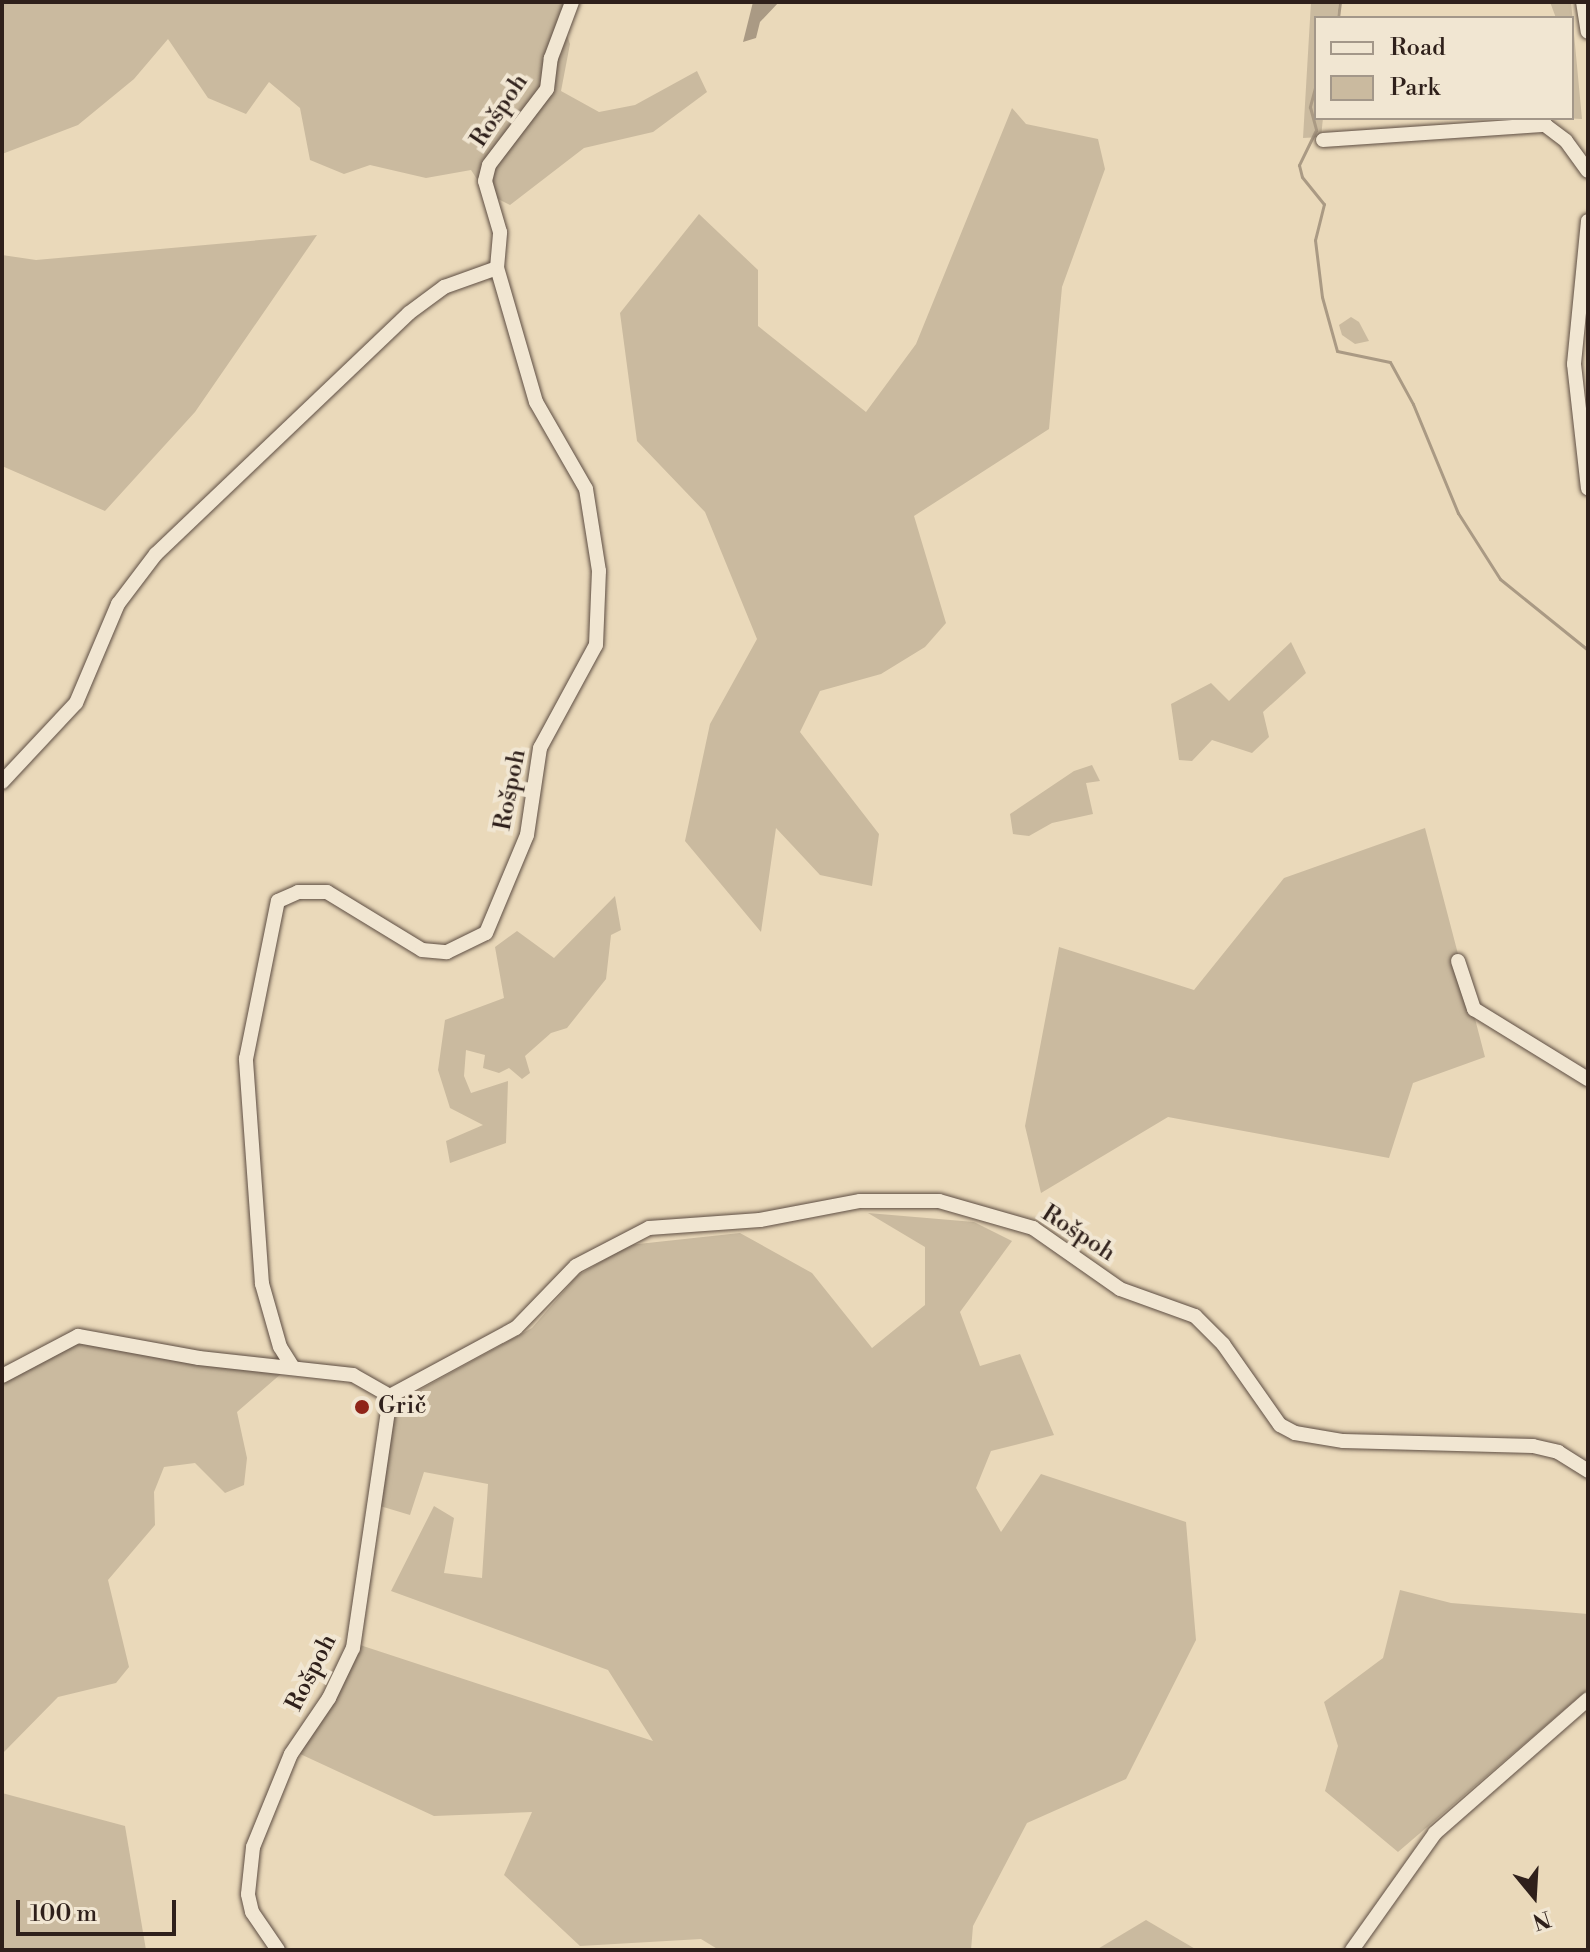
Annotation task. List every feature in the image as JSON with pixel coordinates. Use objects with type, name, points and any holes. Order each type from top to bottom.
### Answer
[{"type":"street","name":"Rošpoh","points":[[292,1366],[280,1347],[262,1284],[246,1059],[278,901],[298,892],[327,892],[422,950],[447,952],[486,933],[527,835],[540,748],[553,715],[596,645],[599,571],[586,489],[536,402],[497,268],[500,232],[485,181],[487,171],[547,89],[551,58],[572,2]]},
{"type":"street","points":[[1583,2],[1588,32]]},
{"type":"street","points":[[1323,140],[1545,125],[1566,141],[1588,171]]},
{"type":"street","points":[[1588,221],[1574,364],[1588,488]]},
{"type":"street","points":[[2,782],[76,703],[118,604],[156,554],[409,313],[444,287],[497,268]]},
{"type":"street","points":[[1458,961],[1465,993],[1477,1011],[1588,1079]]},
{"type":"street","name":"Rošpoh","points":[[278,1950],[252,1912],[248,1894],[253,1847],[291,1754],[329,1698],[353,1648],[390,1396],[516,1328],[576,1266],[649,1228],[760,1220],[860,1201],[939,1201],[1033,1228],[1120,1289],[1195,1316],[1223,1344],[1280,1425],[1295,1433],[1343,1441],[1533,1446],[1558,1452],[1588,1471]]},
{"type":"street","points":[[2,1376],[78,1336],[199,1358],[292,1366],[368,1379],[390,1396]]},
{"type":"street","points":[[1352,1950],[1442,1825],[1588,1699]]},
{"type":"green space","points":[[2,2],[567,2],[560,14],[570,44],[561,91],[599,112],[635,105],[697,71],[707,92],[653,132],[584,148],[510,205],[486,193],[471,170],[426,178],[370,165],[344,174],[310,160],[300,108],[269,82],[246,114],[208,98],[168,39],[134,79],[78,125],[2,154]]},
{"type":"green space","points":[[1311,2],[1339,2],[1337,16],[1314,16],[1314,120],[1323,120],[1321,137],[1303,138]]},
{"type":"green space","points":[[1550,2],[1571,2],[1572,16],[1555,16]]},
{"type":"green space","points":[[1574,34],[1582,119],[1574,119]]},
{"type":"green space","points":[[1012,108],[1026,124],[1098,139],[1105,169],[1062,287],[1049,429],[914,516],[946,623],[925,647],[881,674],[820,691],[800,732],[879,834],[872,886],[820,875],[776,828],[761,932],[685,841],[710,724],[757,639],[705,512],[637,441],[620,313],[699,214],[758,270],[758,326],[866,412],[916,344]]},
{"type":"green space","points":[[317,235],[195,412],[105,511],[2,466],[2,255],[36,260]]},
{"type":"green space","points":[[1351,317],[1359,322],[1369,341],[1355,344],[1342,335],[1339,325]]},
{"type":"green space","points":[[1291,642],[1306,673],[1263,712],[1269,737],[1252,753],[1212,740],[1192,761],[1179,760],[1171,704],[1211,683],[1229,701]]},
{"type":"green space","points":[[1092,765],[1100,781],[1086,783],[1093,814],[1052,823],[1029,836],[1013,834],[1010,814],[1074,771]]},
{"type":"green space","points":[[1425,828],[1485,1057],[1413,1083],[1389,1158],[1168,1117],[1041,1193],[1025,1126],[1059,947],[1194,990],[1284,878]]},
{"type":"green space","points":[[615,896],[621,930],[611,935],[606,979],[567,1028],[551,1033],[525,1056],[530,1073],[522,1079],[509,1068],[499,1073],[483,1068],[485,1055],[466,1050],[464,1076],[471,1093],[508,1081],[506,1143],[450,1163],[446,1141],[483,1125],[450,1108],[438,1070],[445,1020],[504,998],[495,947],[517,931],[554,958]]},
{"type":"green space","points":[[868,1213],[974,1222],[1012,1241],[960,1312],[980,1366],[1020,1354],[1054,1435],[991,1451],[976,1488],[1001,1532],[1041,1474],[1186,1522],[1196,1640],[1126,1779],[1027,1823],[973,1926],[971,1950],[719,1950],[701,1939],[580,1946],[504,1875],[532,1812],[434,1816],[298,1753],[360,1645],[653,1741],[608,1670],[391,1591],[434,1506],[454,1518],[444,1573],[482,1578],[488,1484],[424,1472],[410,1515],[380,1506],[396,1403],[532,1328],[577,1276],[629,1245],[740,1233],[812,1273],[872,1348],[925,1305],[925,1247]]},
{"type":"green space","points":[[95,1342],[282,1373],[237,1412],[247,1458],[244,1485],[225,1493],[195,1463],[164,1467],[154,1492],[155,1525],[108,1580],[129,1667],[116,1683],[58,1697],[2,1754],[2,1382],[64,1347]]},
{"type":"green space","points":[[1400,1590],[1451,1603],[1588,1614],[1588,1689],[1398,1852],[1325,1791],[1338,1746],[1324,1702],[1383,1658]]},
{"type":"green space","points":[[2,1793],[125,1826],[146,1950],[2,1950]]},
{"type":"green space","points":[[1146,1920],[1197,1950],[1096,1950]]},
{"type":"shaded area","points":[[753,2],[779,2],[760,22],[756,38],[743,42]]},
{"type":"waterway","points":[[1338,16],[1340,2]]},
{"type":"waterway","points":[[1314,92],[1310,107],[1316,130],[1299,165],[1302,177],[1324,204],[1315,240],[1322,297],[1337,351],[1390,362],[1413,404],[1458,513],[1500,579],[1588,650]]},
{"type":"place","name":"Grič","points":[[362,1407]]}]
